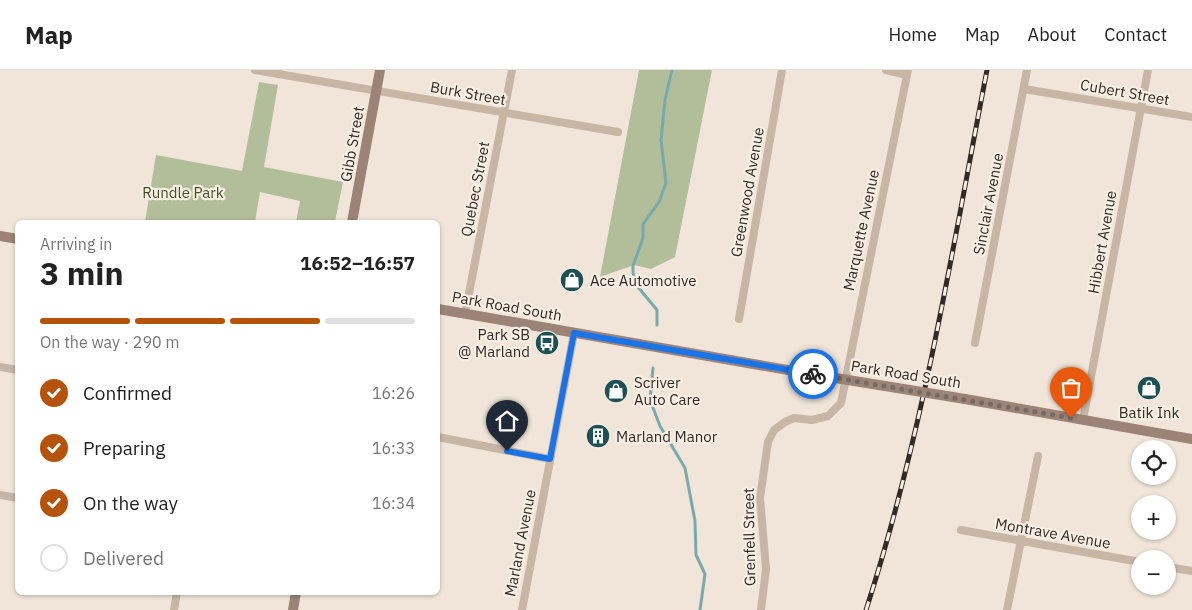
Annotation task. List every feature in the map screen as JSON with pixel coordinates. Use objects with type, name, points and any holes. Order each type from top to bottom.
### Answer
[{"type":"main road","name":"Gibb Street","points":[[352,220],[380,70]]},
{"type":"main road","points":[[0,236],[15,238]]},
{"type":"main road","name":"Park Road South","points":[[440,309],[1192,439]]},
{"type":"main road","points":[[293,610],[296,595]]},
{"type":"street","name":"Burk Street","points":[[255,70],[618,132]]},
{"type":"street","name":"Quebec Street","points":[[465,314],[512,70]]},
{"type":"street","name":"Greenwood Avenue","points":[[739,319],[782,70]]},
{"type":"street","points":[[886,70],[908,72]]},
{"type":"street","name":"Sinclair Avenue","points":[[975,343],[1028,70]]},
{"type":"street","name":"Hibbert Avenue","points":[[1083,420],[1148,70]]},
{"type":"street","name":"Marquette Avenue","points":[[844,395],[908,72]]},
{"type":"street","name":"Cubert Street","points":[[1024,89],[1192,117]]},
{"type":"street","name":"Marland Avenue","points":[[522,610],[574,333]]},
{"type":"street","points":[[0,367],[15,370]]},
{"type":"street","name":"Grenfell Street","points":[[761,610],[766,569],[760,498],[768,442],[774,430],[792,419],[812,420],[828,416],[836,410],[844,395]]},
{"type":"street","points":[[440,437],[550,459]]},
{"type":"street","points":[[1007,610],[1038,456]]},
{"type":"street","points":[[0,495],[15,498]]},
{"type":"street","name":"Montrave Avenue","points":[[961,530],[1131,560]]},
{"type":"street","points":[[1176,568],[1192,571]]},
{"type":"street","points":[[174,610],[176,595]]},
{"type":"green space","points":[[639,70],[712,70],[675,257],[651,269],[634,265],[600,277]]},
{"type":"green space","name":"Rundle Park","points":[[259,82],[278,85],[264,167],[343,182],[335,220],[296,220],[300,201],[260,192],[255,220],[145,220],[156,155],[242,171]]},
{"type":"waterway","points":[[657,325],[657,310],[638,287],[633,273],[633,266],[643,238],[643,224],[659,202],[666,183],[661,140],[665,100],[672,70]]},
{"type":"waterway","points":[[653,368],[650,400],[660,426],[685,468],[695,521],[696,555],[705,574],[700,610]]},
{"type":"railway","points":[[866,610],[886,544],[920,410],[935,342],[987,70]]},
{"type":"way so far","points":[[813,374],[1071,418]]},
{"type":"place","name":"Ace Automotive","points":[[572,280]]},
{"type":"place","name":"Park SB @ Marland","points":[[547,343]]},
{"type":"place","name":"Batik Ink","points":[[1149,388]]},
{"type":"place","name":"Scriver Auto Care","points":[[616,391]]},
{"type":"place","name":"Marland Manor","points":[[598,436]]},
{"type":"route","points":[[507,451],[550,459],[574,333],[813,374]]}]
